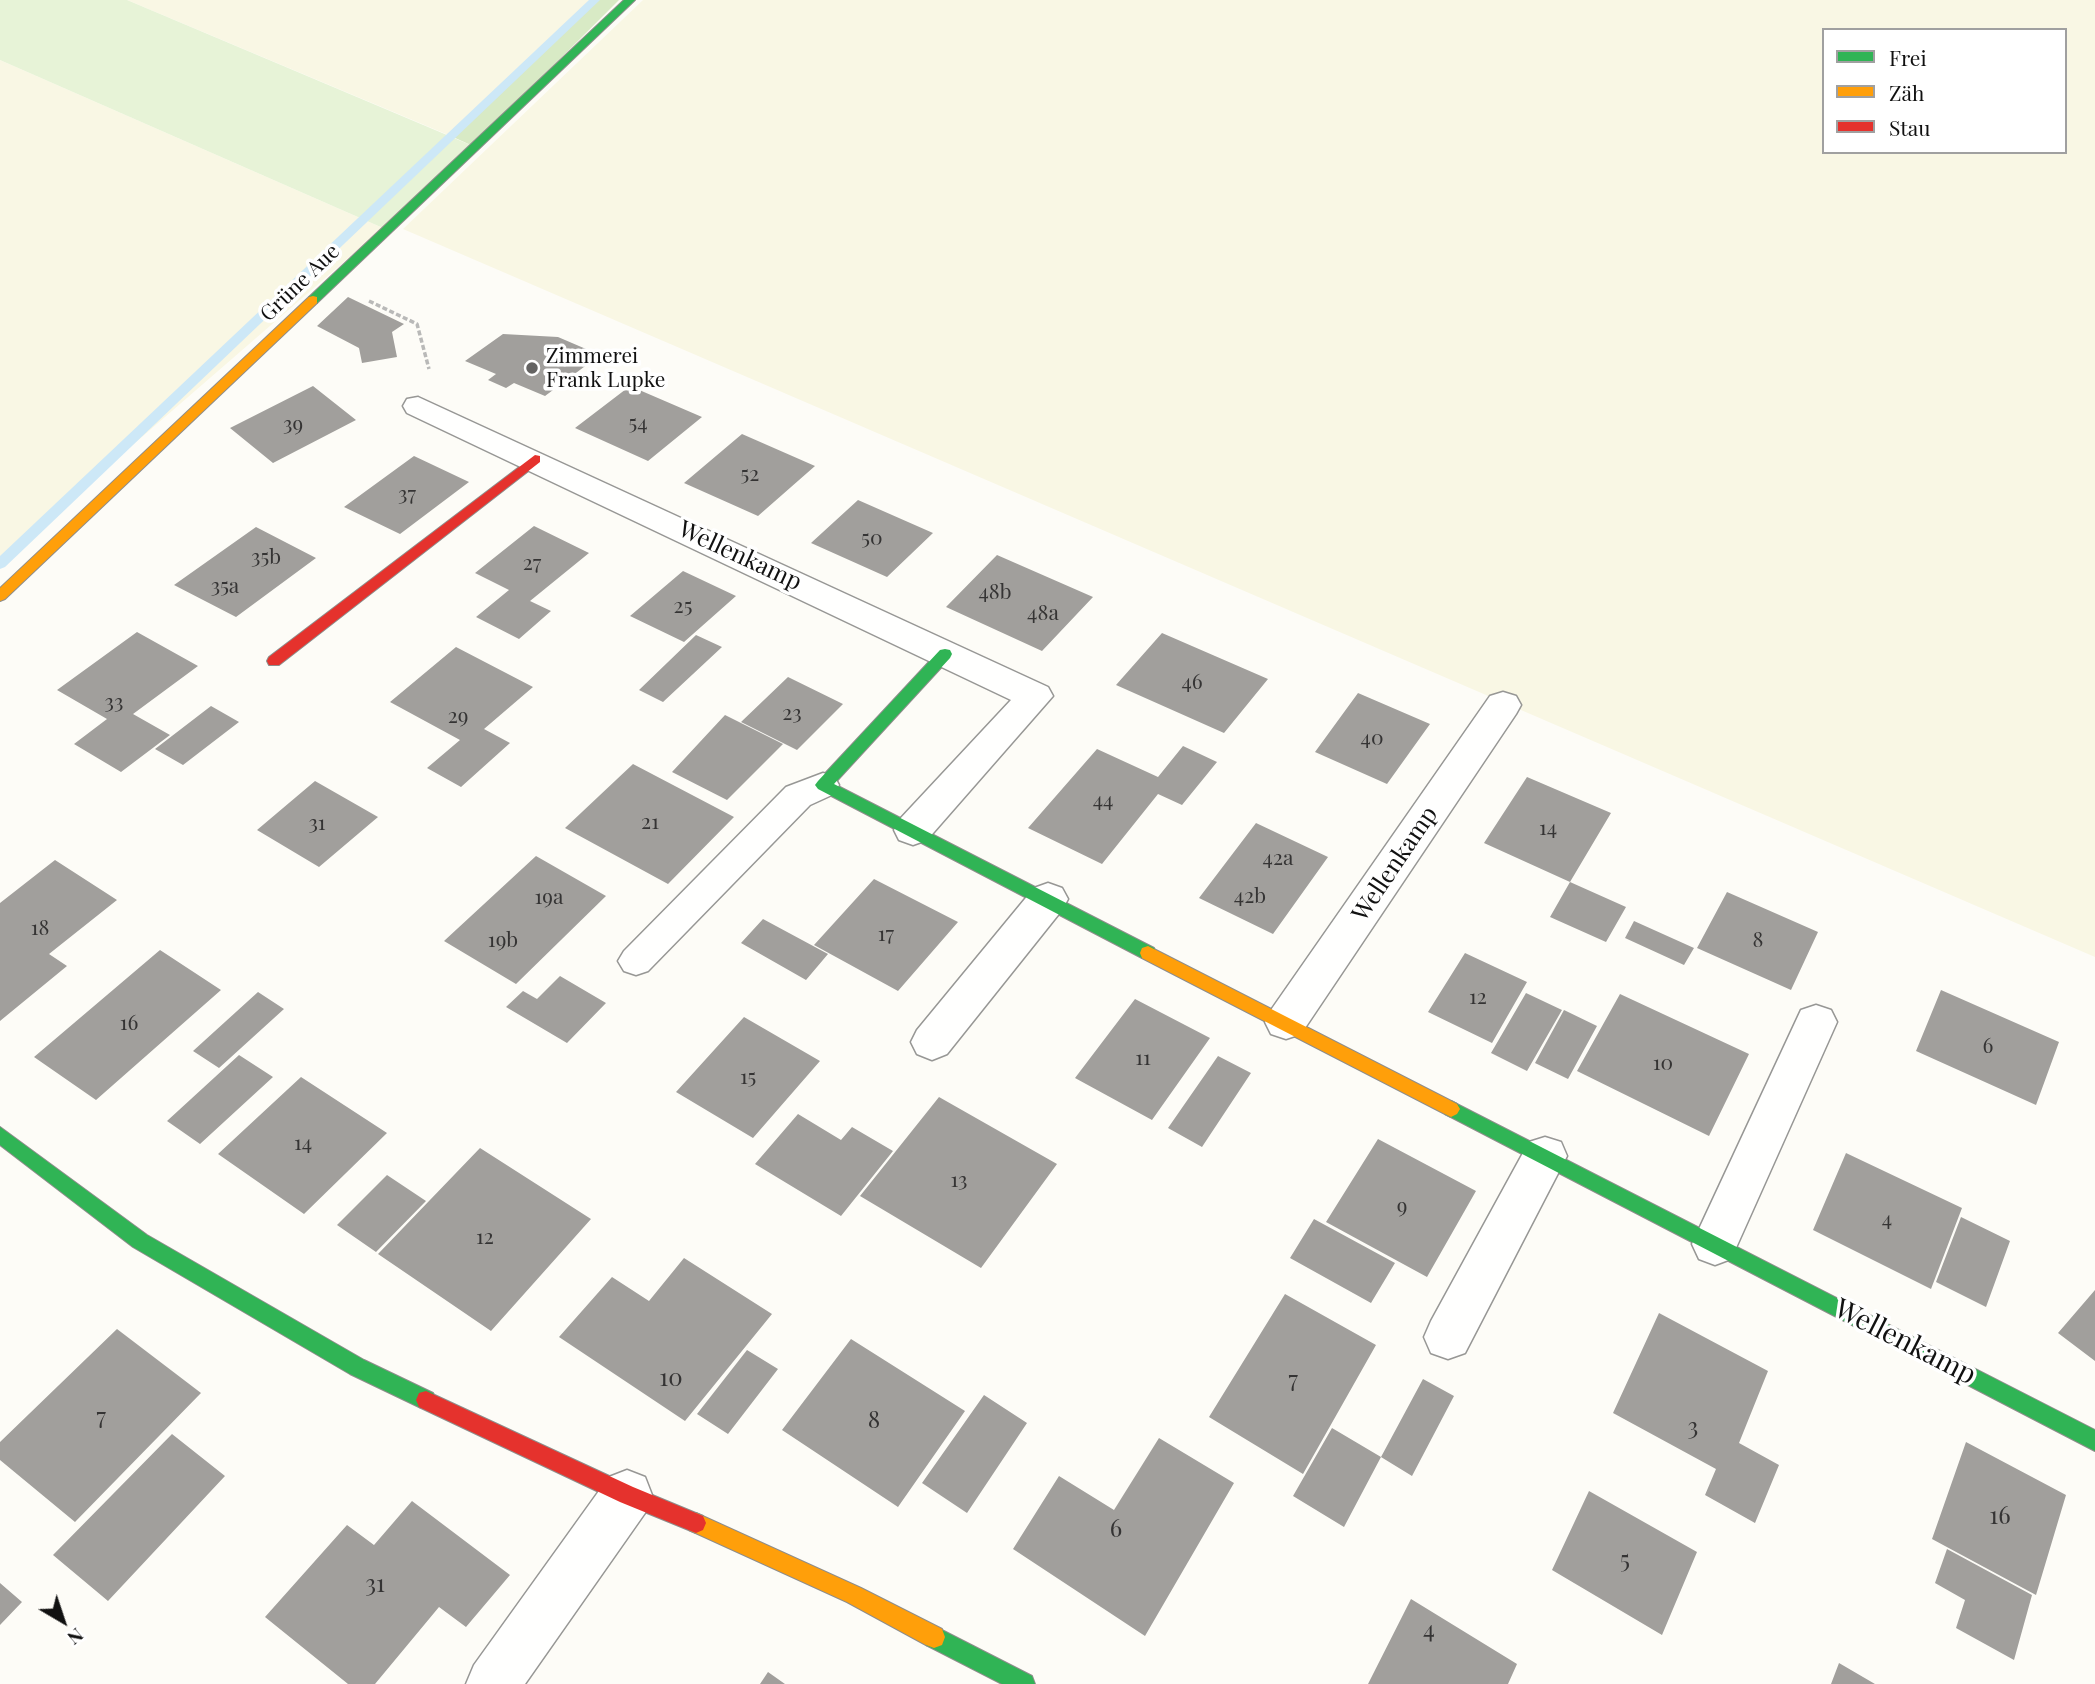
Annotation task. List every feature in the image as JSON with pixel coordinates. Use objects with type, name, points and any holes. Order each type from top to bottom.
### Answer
[{"type":"street","name":"Grüne Aue","points":[[0,596],[631,0]]},
{"type":"street","name":"Wellenkamp","points":[[418,406],[1035,696],[913,830]]},
{"type":"street","points":[[274,661],[535,459]]},
{"type":"street","points":[[823,785],[945,654]]},
{"type":"street","name":"Wellenkamp","points":[[1286,1022],[1503,705]]},
{"type":"street","name":"Wellenkamp","points":[[823,785],[2095,1441]]},
{"type":"street","points":[[932,1042],[1048,899]]},
{"type":"street","points":[[1715,1244],[1816,1022]]},
{"type":"street","points":[[0,1135],[140,1241],[358,1367],[627,1495],[732,1537],[854,1595],[1024,1684]]},
{"type":"street","points":[[1448,1337],[1545,1156]]},
{"type":"street","points":[[494,1684],[627,1495]]},
{"type":"lane","points":[[636,961],[798,796],[823,785]]},
{"type":"path","points":[[330,283],[416,324],[434,389],[418,406]]},
{"type":"shaded area","points":[[127,0],[591,0],[453,137]]},
{"type":"shaded area","points":[[643,0],[2095,0],[2095,957],[403,229]]},
{"type":"shaded area","points":[[0,60],[383,228],[0,560]]},
{"type":"green space","points":[[0,0],[127,0],[473,146],[383,228],[0,60]]},
{"type":"green space","points":[[591,0],[619,0],[473,146],[453,137]]},
{"type":"building","points":[[348,297],[404,324],[392,332],[397,357],[362,363],[359,348],[317,326]]},
{"type":"building","name":"Zimmerei Frank Lupke","points":[[503,334],[558,337],[600,355],[545,396],[514,383],[506,388],[488,380],[496,374],[465,361]]},
{"type":"building","points":[[313,386],[356,420],[273,463],[230,428]]},
{"type":"building","points":[[630,386],[702,417],[648,461],[575,428]]},
{"type":"building","points":[[742,434],[815,466],[758,516],[684,483]]},
{"type":"building","points":[[414,456],[469,482],[400,534],[344,507]]},
{"type":"building","points":[[858,500],[933,533],[887,577],[811,543]]},
{"type":"building","points":[[534,526],[589,553],[530,601],[551,611],[519,639],[476,617],[509,590],[475,573]]},
{"type":"building","points":[[256,527],[316,558],[236,617],[174,585]]},
{"type":"building","points":[[997,555],[1093,597],[1042,651],[946,607]]},
{"type":"building","points":[[683,571],[736,596],[684,642],[630,616]]},
{"type":"building","points":[[137,632],[198,666],[133,714],[170,735],[121,772],[74,744],[107,719],[57,690]]},
{"type":"building","points":[[1162,633],[1268,679],[1224,733],[1116,685]]},
{"type":"building","points":[[696,635],[722,647],[663,702],[639,690]]},
{"type":"building","points":[[456,647],[533,687],[484,729],[510,743],[461,787],[427,768],[460,740],[390,702]]},
{"type":"building","points":[[788,677],[843,704],[797,750],[741,722]]},
{"type":"building","points":[[1358,693],[1430,724],[1387,784],[1315,752]]},
{"type":"building","points":[[211,706],[239,722],[183,765],[155,749]]},
{"type":"building","points":[[725,715],[783,744],[727,800],[672,772]]},
{"type":"building","points":[[1183,746],[1217,762],[1182,805],[1158,794],[1102,864],[1028,828],[1097,749],[1158,777]]},
{"type":"building","points":[[633,764],[734,817],[668,884],[565,828]]},
{"type":"building","points":[[1527,777],[1611,813],[1570,882],[1484,843]]},
{"type":"building","points":[[315,781],[378,817],[319,867],[257,830]]},
{"type":"building","points":[[1256,823],[1328,857],[1273,934],[1199,898]]},
{"type":"building","points":[[536,856],[606,896],[516,984],[444,941]]},
{"type":"building","points":[[55,860],[117,900],[49,954],[67,966],[0,1021],[0,903]]},
{"type":"building","points":[[874,879],[958,922],[898,991],[814,945]]},
{"type":"building","points":[[1570,882],[1626,907],[1606,942],[1550,917]]},
{"type":"building","points":[[1727,892],[1818,932],[1791,990],[1697,948]]},
{"type":"building","points":[[763,919],[828,954],[806,980],[741,943]]},
{"type":"building","points":[[1634,921],[1694,948],[1684,965],[1625,938]]},
{"type":"building","points":[[160,950],[221,990],[96,1100],[34,1057]]},
{"type":"building","points":[[1465,953],[1527,982],[1492,1043],[1428,1012]]},
{"type":"building","points":[[560,976],[606,1003],[567,1043],[506,1007],[523,991],[537,999]]},
{"type":"building","points":[[1941,990],[2059,1042],[2036,1105],[1916,1051]]},
{"type":"building","points":[[258,992],[284,1009],[219,1068],[193,1051]]},
{"type":"building","points":[[1526,993],[1562,1010],[1527,1071],[1491,1053]]},
{"type":"building","points":[[1620,994],[1749,1054],[1709,1136],[1577,1071]]},
{"type":"building","points":[[1135,999],[1210,1038],[1152,1120],[1075,1078]]},
{"type":"building","points":[[1564,1010],[1597,1026],[1568,1079],[1535,1063]]},
{"type":"building","points":[[744,1017],[820,1061],[753,1138],[676,1092]]},
{"type":"building","points":[[239,1055],[273,1077],[200,1144],[167,1121]]},
{"type":"building","points":[[1218,1056],[1251,1073],[1202,1147],[1168,1128]]},
{"type":"building","points":[[301,1077],[387,1133],[304,1214],[218,1154]]},
{"type":"building","points":[[939,1097],[1057,1164],[981,1268],[860,1196]]},
{"type":"building","points":[[798,1114],[841,1140],[852,1127],[893,1151],[841,1216],[755,1164]]},
{"type":"building","points":[[1378,1139],[1476,1191],[1427,1277],[1326,1222]]},
{"type":"building","points":[[480,1148],[591,1219],[491,1331],[378,1254]]},
{"type":"building","points":[[1846,1153],[1962,1208],[1931,1289],[1813,1230]]},
{"type":"building","points":[[387,1175],[426,1201],[376,1252],[337,1225]]},
{"type":"building","points":[[1961,1217],[2010,1241],[1986,1307],[1936,1282]]},
{"type":"building","points":[[1314,1219],[1395,1263],[1371,1303],[1290,1258]]},
{"type":"building","points":[[684,1258],[772,1314],[685,1421],[559,1337],[612,1277],[649,1301]]},
{"type":"building","points":[[2095,1290],[2095,1361],[2058,1333]]},
{"type":"building","points":[[1285,1294],[1376,1345],[1303,1474],[1209,1417]]},
{"type":"building","points":[[1659,1313],[1768,1371],[1739,1443],[1779,1465],[1755,1523],[1705,1495],[1716,1469],[1613,1413]]},
{"type":"building","points":[[117,1329],[201,1393],[75,1522],[0,1460],[0,1442]]},
{"type":"building","points":[[851,1339],[965,1411],[898,1507],[782,1430]]},
{"type":"building","points":[[747,1350],[778,1369],[728,1434],[697,1414]]},
{"type":"building","points":[[1423,1379],[1454,1396],[1412,1476],[1381,1457]]},
{"type":"building","points":[[984,1395],[1027,1423],[967,1513],[922,1483]]},
{"type":"building","points":[[1332,1428],[1381,1457],[1344,1527],[1293,1496]]},
{"type":"building","points":[[172,1434],[225,1476],[108,1601],[53,1555]]},
{"type":"building","points":[[1159,1438],[1234,1483],[1145,1636],[1013,1549],[1059,1476],[1114,1510]]},
{"type":"building","points":[[1966,1442],[2066,1495],[2036,1595],[1932,1539]]},
{"type":"building","points":[[1589,1491],[1697,1552],[1662,1635],[1552,1570]]},
{"type":"building","points":[[412,1501],[510,1575],[466,1627],[439,1607],[375,1684],[348,1684],[265,1617],[347,1525],[374,1545]]},
{"type":"building","points":[[1947,1549],[2032,1595],[2014,1660],[1956,1628],[1965,1600],[1935,1583]]},
{"type":"building","points":[[0,1583],[22,1602],[0,1625]]},
{"type":"building","points":[[1411,1599],[1517,1664],[1508,1684],[1368,1684]]},
{"type":"building","points":[[1839,1663],[1875,1684],[1831,1684]]},
{"type":"building","points":[[768,1672],[785,1684],[760,1684]]},
{"type":"waterway","points":[[0,564],[595,0]]},
{"type":"traffic: fast","points":[[313,300],[630,0]]},
{"type":"traffic: fast","points":[[945,654],[823,785],[1148,953]]},
{"type":"traffic: fast","points":[[1451,1109],[2095,1441]]},
{"type":"traffic: fast","points":[[0,1135],[140,1241],[357,1367],[426,1400]]},
{"type":"traffic: fast","points":[[934,1637],[1024,1684]]},
{"type":"traffic: slow","points":[[0,596],[313,300]]},
{"type":"traffic: slow","points":[[1148,953],[1451,1109]]},
{"type":"traffic: slow","points":[[696,1523],[854,1595],[934,1637]]},
{"type":"traffic: jam","points":[[274,661],[535,459]]},
{"type":"traffic: jam","points":[[426,1400],[627,1495],[696,1523]]},
{"type":"place","name":"Zimmerei Frank Lupke","points":[[532,368]]}]
